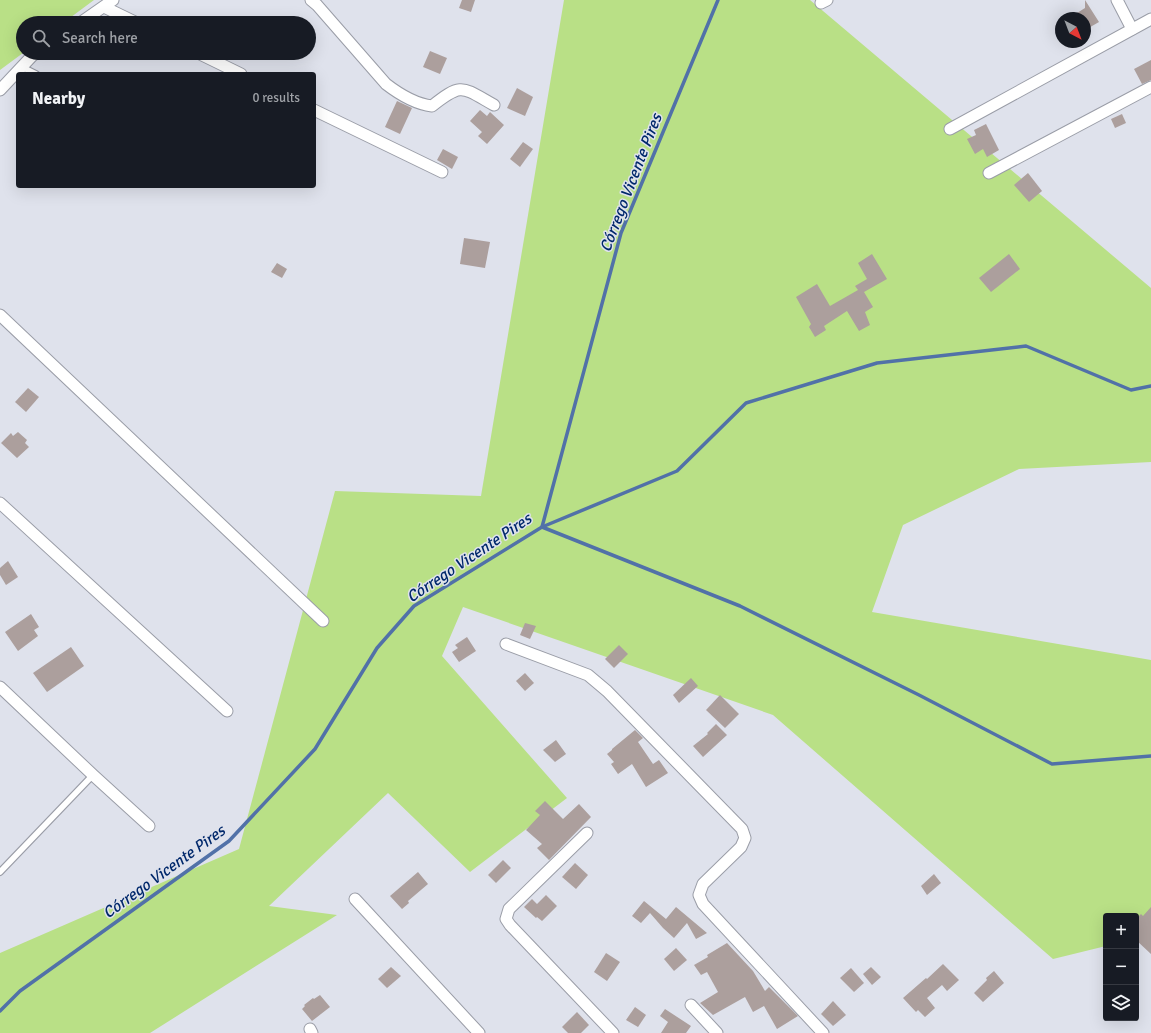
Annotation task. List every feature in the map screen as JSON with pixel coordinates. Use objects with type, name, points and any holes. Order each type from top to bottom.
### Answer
[{"type":"street","points":[[90,16],[113,0]]},
{"type":"street","points":[[311,0],[386,84],[399,94],[424,105],[432,106],[448,93],[460,89],[469,91],[494,105]]},
{"type":"street","points":[[1117,0],[1132,29]]},
{"type":"street","points":[[104,7],[123,16]]},
{"type":"street","points":[[950,129],[1151,19]]},
{"type":"street","points":[[17,72],[29,60]]},
{"type":"street","points":[[212,60],[237,72]]},
{"type":"street","points":[[0,90],[16,73]]},
{"type":"street","points":[[989,173],[1151,87]]},
{"type":"street","points":[[316,111],[442,172]]},
{"type":"street","points":[[0,316],[323,621]]},
{"type":"street","points":[[0,503],[227,711]]},
{"type":"street","points":[[506,644],[588,675],[608,691],[742,829],[745,838],[741,847],[703,884],[699,895],[703,904],[823,1033]]},
{"type":"street","points":[[0,687],[93,775],[150,826]]},
{"type":"street","points":[[587,832],[509,909],[506,918],[510,925],[613,1033]]},
{"type":"street","points":[[355,899],[479,1033]]},
{"type":"street","points":[[691,1005],[717,1033]]},
{"type":"lane","points":[[22,67],[32,72]]},
{"type":"lane","points":[[0,872],[93,775]]},
{"type":"green space","points":[[0,0],[94,0],[72,16],[16,16],[16,58],[0,70]]},
{"type":"green space","points":[[564,0],[810,0],[1151,288],[1151,462],[1019,469],[903,525],[872,612],[1151,660],[1151,934],[1139,937],[1139,913],[1103,913],[1103,947],[1053,959],[773,715],[463,607],[442,656],[567,798],[470,872],[388,793],[269,906],[337,915],[150,1033],[0,1033],[0,953],[239,849],[335,491],[481,496]]},
{"type":"building","points":[[462,0],[475,0],[471,12],[459,8]]},
{"type":"building","points":[[1085,0],[1099,22],[1091,27],[1091,12],[1079,12],[1085,8]]},
{"type":"building","points":[[430,51],[447,58],[440,74],[423,67]]},
{"type":"building","points":[[1151,60],[1151,80],[1142,84],[1134,69]]},
{"type":"building","points":[[517,88],[533,97],[525,116],[507,108]]},
{"type":"building","points":[[397,101],[412,108],[400,134],[385,127]]},
{"type":"building","points":[[480,110],[487,116],[490,112],[504,125],[487,144],[478,136],[482,132],[470,121]]},
{"type":"building","points":[[1122,114],[1126,123],[1115,128],[1111,119]]},
{"type":"building","points":[[986,124],[999,150],[987,157],[983,149],[975,154],[967,139],[976,135],[974,130]]},
{"type":"building","points":[[523,142],[533,149],[520,167],[510,159]]},
{"type":"building","points":[[443,149],[458,157],[452,169],[437,160]]},
{"type":"building","points":[[1028,173],[1042,191],[1029,202],[1014,185]]},
{"type":"building","points":[[464,238],[490,242],[485,268],[460,264]]},
{"type":"building","points":[[872,254],[887,279],[864,292],[873,307],[865,312],[870,325],[859,331],[847,311],[824,326],[826,330],[815,337],[809,327],[811,324],[796,297],[817,284],[830,306],[858,290],[855,286],[867,279],[858,263]]},
{"type":"building","points":[[1009,254],[1020,269],[991,292],[979,278]]},
{"type":"building","points":[[277,263],[287,269],[282,278],[271,272]]},
{"type":"building","points":[[28,388],[39,397],[26,412],[15,402]]},
{"type":"building","points":[[18,432],[27,440],[25,443],[29,447],[17,458],[1,443],[11,433],[13,436]]},
{"type":"building","points":[[8,561],[18,577],[6,585],[0,575],[0,568]]},
{"type":"building","points":[[31,614],[39,627],[34,630],[38,636],[18,651],[5,632]]},
{"type":"building","points":[[525,623],[536,626],[530,639],[520,635]]},
{"type":"building","points":[[467,637],[476,651],[459,662],[452,652],[458,648],[455,645]]},
{"type":"building","points":[[619,645],[628,654],[614,668],[605,659]]},
{"type":"building","points":[[71,647],[84,666],[47,692],[33,673]]},
{"type":"building","points":[[525,673],[534,683],[525,691],[516,681]]},
{"type":"building","points":[[691,678],[698,686],[679,703],[673,695]]},
{"type":"building","points":[[720,695],[739,714],[725,728],[706,710]]},
{"type":"building","points":[[716,724],[727,735],[703,757],[693,746],[708,734],[707,733]]},
{"type":"building","points":[[635,730],[643,738],[638,742],[653,764],[659,760],[668,773],[646,787],[632,764],[618,774],[611,764],[614,762],[607,754]]},
{"type":"building","points":[[556,740],[566,754],[555,762],[543,750]]},
{"type":"building","points":[[545,801],[563,819],[579,804],[591,817],[549,860],[537,848],[542,844],[526,830],[540,815],[535,811]]},
{"type":"building","points":[[503,860],[511,868],[496,883],[488,875]]},
{"type":"building","points":[[575,863],[588,875],[576,889],[562,877]]},
{"type":"building","points":[[418,872],[428,884],[408,901],[409,903],[402,909],[390,896]]},
{"type":"building","points":[[934,874],[941,883],[927,895],[921,886]]},
{"type":"building","points":[[546,895],[557,906],[542,921],[537,917],[536,918],[524,907],[532,899],[537,904]]},
{"type":"building","points":[[644,901],[666,919],[676,907],[707,933],[696,939],[687,923],[674,938],[650,913],[641,923],[632,916]]},
{"type":"building","points":[[1151,907],[1151,954],[1139,943],[1139,916],[1141,914],[1143,916]]},
{"type":"building","points":[[727,943],[753,971],[765,991],[769,987],[798,1016],[777,1029],[764,1006],[753,1012],[745,997],[713,1015],[700,1003],[718,992],[707,972],[701,975],[694,965]]},
{"type":"building","points":[[676,948],[687,960],[674,971],[664,959]]},
{"type":"building","points":[[606,953],[620,962],[607,981],[594,972]]},
{"type":"building","points":[[943,964],[959,980],[947,991],[942,985],[927,998],[935,1008],[925,1017],[918,1010],[916,1012],[903,998]]},
{"type":"building","points":[[391,967],[401,976],[387,988],[378,979]]},
{"type":"building","points":[[871,967],[881,977],[872,985],[863,974]]},
{"type":"building","points":[[851,968],[864,983],[854,992],[840,978]]},
{"type":"building","points":[[994,971],[1004,983],[983,1002],[974,993],[987,980],[986,978]]},
{"type":"building","points":[[320,995],[330,1007],[312,1021],[302,1009],[305,1006],[304,1005],[313,998],[314,999]]},
{"type":"building","points":[[833,1001],[846,1015],[833,1026],[821,1014]]},
{"type":"building","points":[[635,1007],[646,1015],[638,1027],[626,1020]]},
{"type":"building","points":[[665,1009],[691,1026],[686,1033],[661,1033],[668,1022],[660,1016]]},
{"type":"building","points":[[577,1012],[589,1025],[581,1033],[568,1033],[562,1027]]},
{"type":"waterway","name":"Córrego Vicente Pires","points":[[0,1011],[20,991],[229,841],[315,749],[377,648],[414,606],[542,527],[621,233],[718,0]]},
{"type":"waterway","points":[[542,527],[677,471],[746,403],[877,363],[1026,346],[1131,390],[1151,386]]},
{"type":"waterway","points":[[542,527],[740,606],[919,695],[1052,764],[1151,756]]}]
